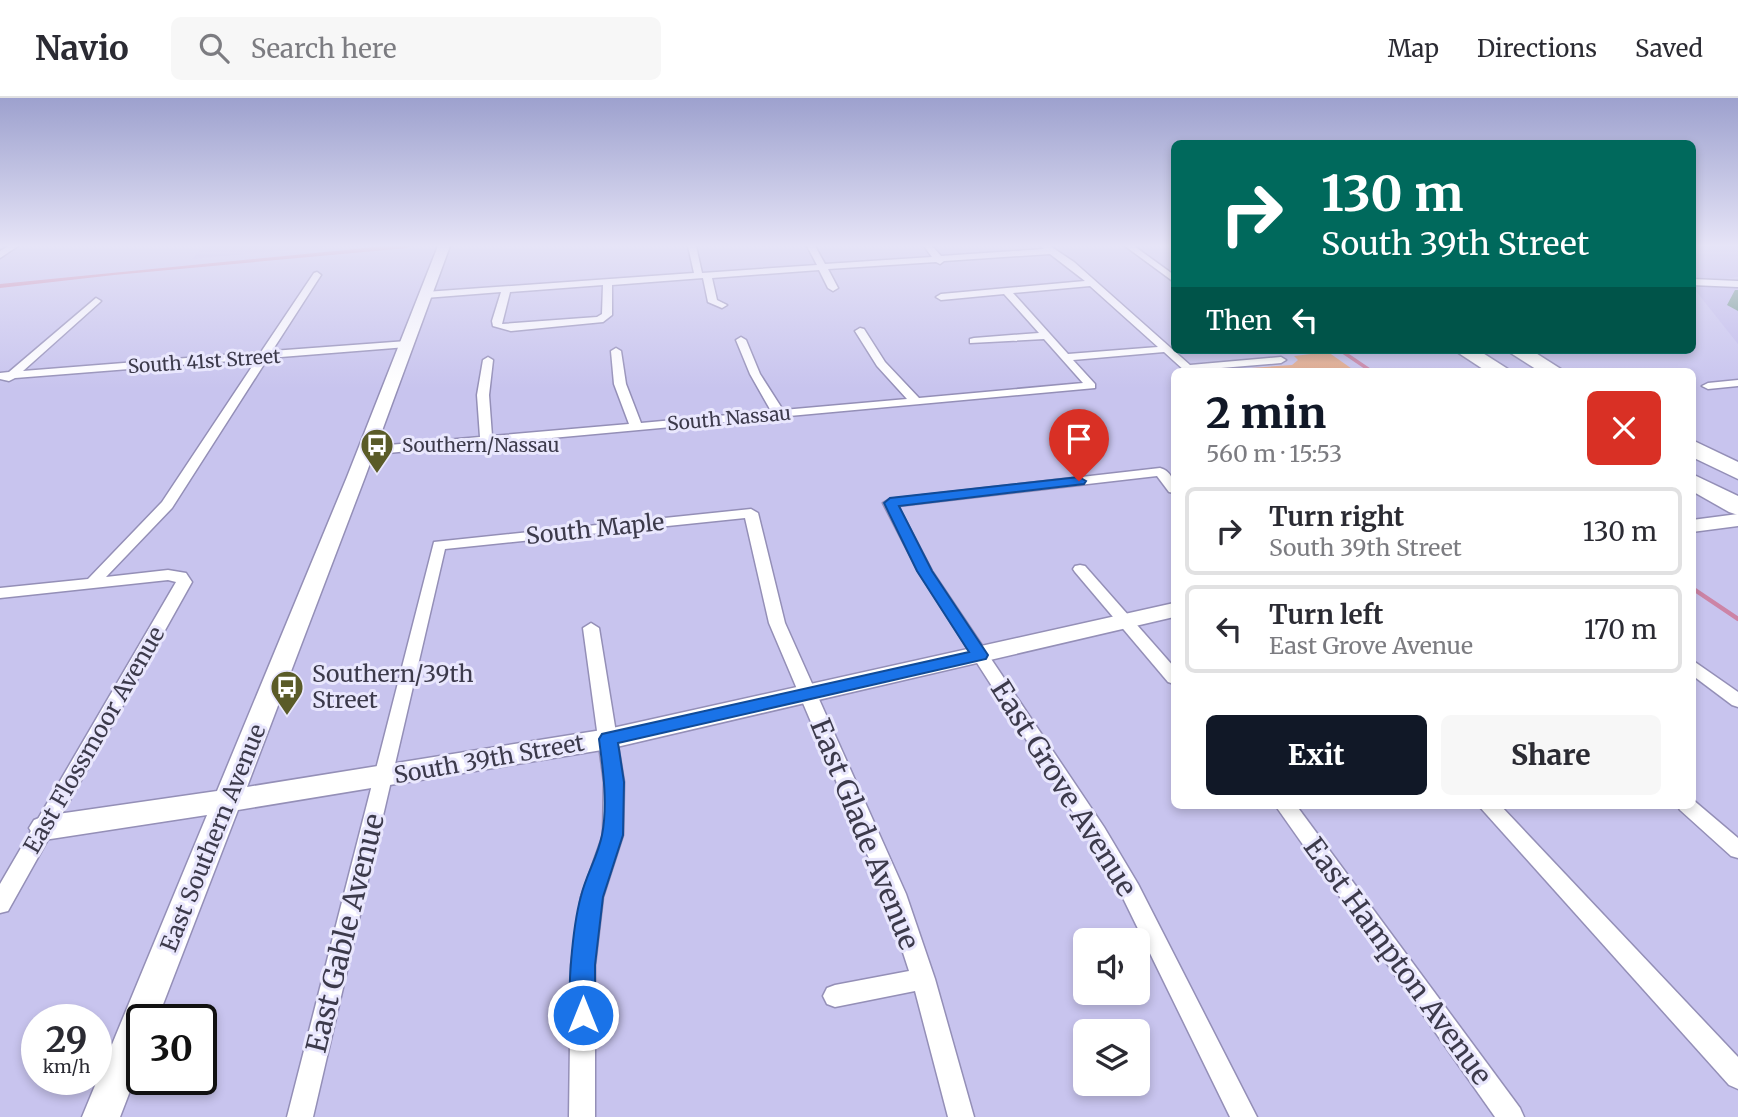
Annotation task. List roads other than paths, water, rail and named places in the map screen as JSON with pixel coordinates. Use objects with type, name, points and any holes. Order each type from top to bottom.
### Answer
[{"type":"highway","points":[[1471,354],[1495,368]]},
{"type":"highway","points":[[1524,354],[1550,368]]},
{"type":"highway","points":[[1528,354],[1551,368]]},
{"type":"highway","points":[[1696,449],[1738,472]]},
{"type":"highway","points":[[1696,484],[1733,512]]},
{"type":"main road","name":"East Southern Avenue","points":[[102,1117],[366,451],[425,295]]},
{"type":"main road","points":[[1696,525],[1733,512]]},
{"type":"main road","name":"South 39th Street","points":[[44,828],[383,777],[608,739],[1171,611]]},
{"type":"street","points":[[0,593],[93,583],[117,554],[149,526],[167,505],[305,294]]},
{"type":"street","points":[[425,295],[448,294]]},
{"type":"street","points":[[505,294],[497,321],[499,326],[511,328],[600,320],[607,315],[608,294]]},
{"type":"street","points":[[710,294],[713,302],[722,305]]},
{"type":"street","points":[[941,297],[973,294]]},
{"type":"street","points":[[1008,294],[1065,357],[1166,349]]},
{"type":"street","points":[[1105,294],[1171,354]]},
{"type":"street","points":[[0,386],[6,376],[96,301]]},
{"type":"street","points":[[860,331],[881,364],[916,402]]},
{"type":"street","points":[[974,341],[1046,336]]},
{"type":"street","points":[[741,340],[755,374],[779,414]]},
{"type":"street","name":"South 41st Street","points":[[6,376],[407,344]]},
{"type":"street","points":[[616,351],[620,384],[636,426]]},
{"type":"street","points":[[1171,354],[1187,368]]},
{"type":"street","points":[[1207,368],[1281,360],[1273,354]]},
{"type":"street","name":"South Nassau","points":[[366,451],[1091,386],[1065,357]]},
{"type":"street","points":[[486,440],[483,395],[488,360]]},
{"type":"street","points":[[1709,386],[1738,383]]},
{"type":"street","name":"East Grove Avenue","points":[[1171,485],[1160,472],[890,503],[925,571],[1097,833],[1130,890],[1244,1117]]},
{"type":"street","name":"South Maple","points":[[439,545],[751,513]]},
{"type":"street","name":"East Glade Avenue","points":[[751,513],[770,601],[807,695],[895,894],[923,979],[961,1117]]},
{"type":"street","name":"East Gable Avenue","points":[[300,1117],[439,545]]},
{"type":"street","points":[[1080,569],[1171,675]]},
{"type":"street","name":"East Flossmoor Avenue","points":[[0,904],[183,586],[184,578],[168,575],[93,583]]},
{"type":"street","points":[[582,1117],[583,965],[592,897],[613,835],[614,782],[592,628]]},
{"type":"street","points":[[1696,669],[1738,701]]},
{"type":"street","name":"East Hampton Avenue","points":[[1288,809],[1511,1117]]},
{"type":"street","points":[[1492,809],[1738,1076]]},
{"type":"street","points":[[1692,809],[1738,850]]},
{"type":"street","points":[[835,996],[923,979]]},
{"type":"waterway","points":[[1346,354],[1367,368]]},
{"type":"waterway","points":[[1696,591],[1738,619]]},
{"type":"place","name":"Southern/Nassau","points":[[377,475]]},
{"type":"place","name":"Southern/39th Street","points":[[287,717]]}]
